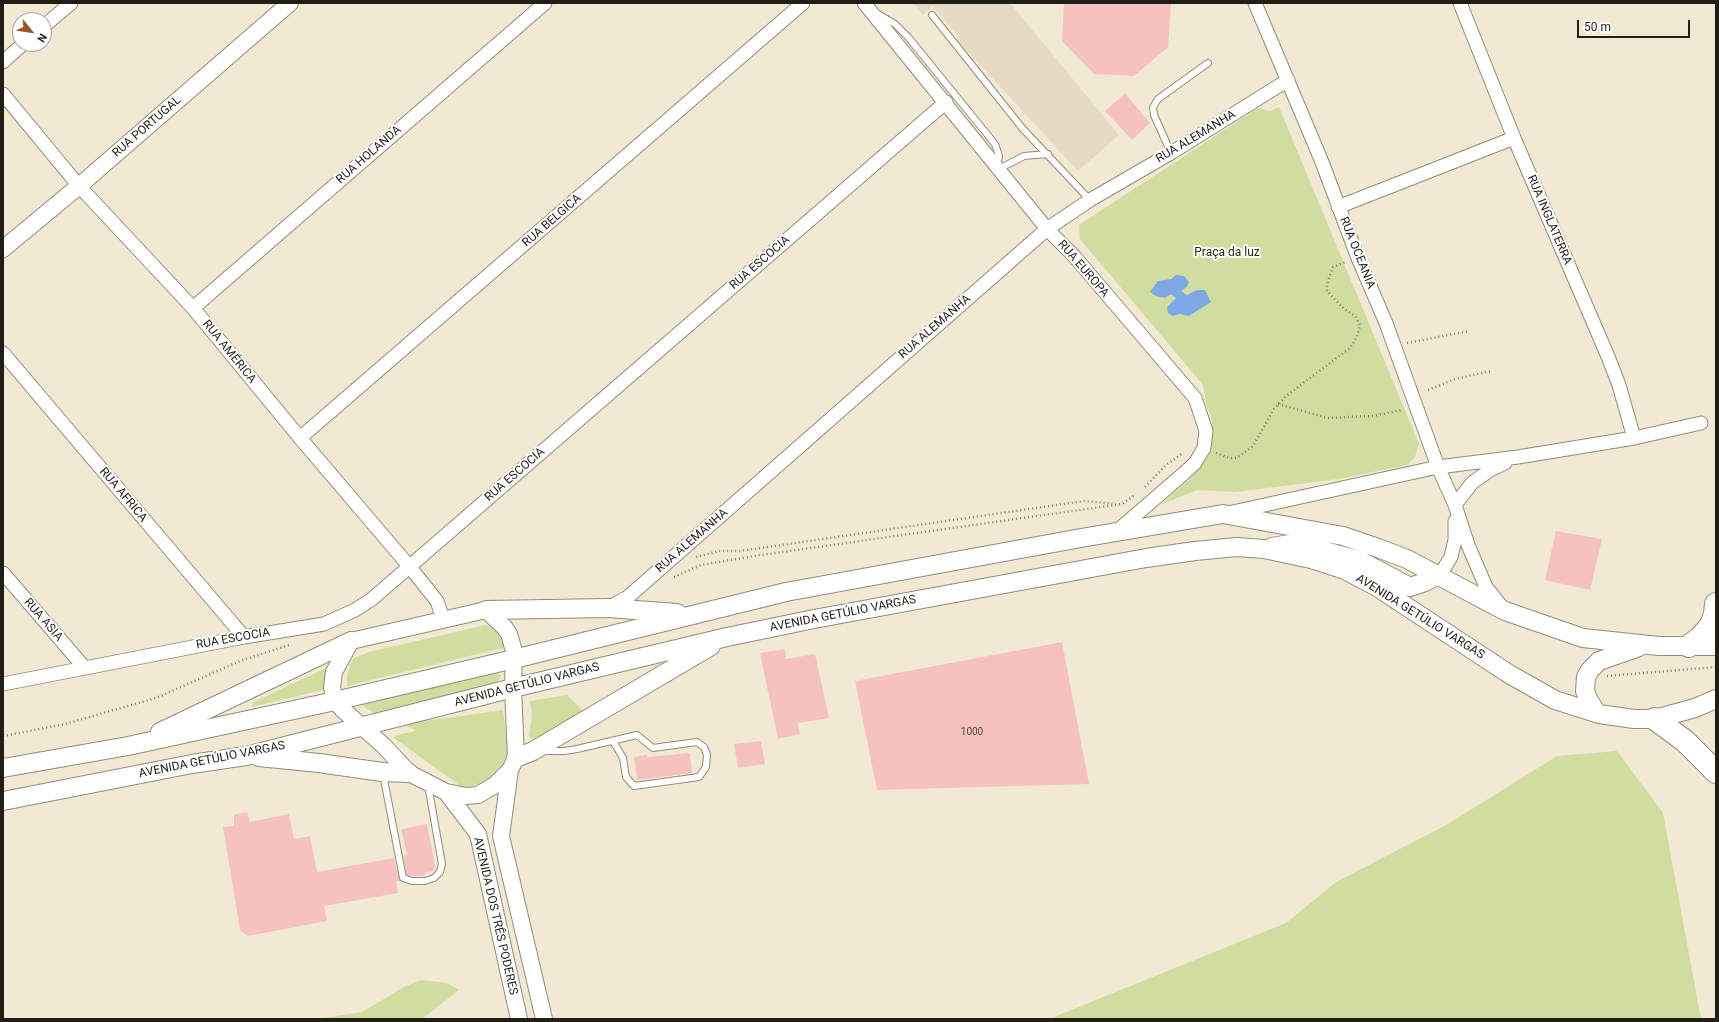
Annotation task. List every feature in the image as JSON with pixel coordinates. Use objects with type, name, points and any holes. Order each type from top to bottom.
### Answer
[{"type":"highway","points":[[1689,646],[1711,626],[1715,614],[1716,604]]},
{"type":"highway","points":[[1655,719],[1685,741],[1716,772]]},
{"type":"main road","points":[[3,768],[128,746],[335,700],[514,659],[786,592],[1223,514],[1343,536],[1407,559],[1505,611],[1583,638],[1647,644],[1716,646]]},
{"type":"main road","points":[[1264,549],[1296,542],[1361,562],[1410,586],[1426,582],[1438,575]]},
{"type":"main road","name":"AVENIDA GETÚLIO VARGAS","points":[[3,801],[192,764],[246,756],[513,688],[727,636],[1146,558],[1237,547],[1264,549],[1311,559],[1344,570],[1377,587],[1509,674],[1555,700],[1597,713],[1634,719],[1655,719],[1695,708],[1716,699]]},
{"type":"main road","points":[[486,610],[608,608],[670,613],[698,613]]},
{"type":"main road","points":[[513,764],[727,636]]},
{"type":"main road","points":[[128,746],[351,641]]},
{"type":"main road","points":[[1597,713],[1585,692],[1586,677],[1590,670],[1599,661],[1647,644]]},
{"type":"main road","points":[[246,756],[409,774]]},
{"type":"street","points":[[52,19],[71,3]]},
{"type":"street","name":"RUA PORTUGAL","points":[[3,249],[79,186],[290,3]]},
{"type":"street","name":"RUA HOLANDA","points":[[193,308],[545,3]]},
{"type":"street","name":"RUA BELGICA","points":[[300,438],[803,3]]},
{"type":"street","name":"RUA OCEANIA","points":[[1255,3],[1322,162],[1358,258],[1386,323],[1438,467],[1455,506],[1468,545],[1486,587],[1505,611]]},
{"type":"street","name":"RUA INGLATERRA","points":[[1460,3],[1514,138],[1609,359],[1619,385],[1634,438]]},
{"type":"street","name":"RUA EUROPA","points":[[867,6],[1047,229],[1074,256],[1195,398],[1206,431],[1204,448],[1195,463],[1116,532]]},
{"type":"street","points":[[3,62],[15,52]]},
{"type":"street","name":"RUA ALEMANHA","points":[[608,608],[628,597],[1047,229],[1090,200],[1171,153],[1288,80]]},
{"type":"street","name":"RUA AMÉRICA","points":[[3,94],[79,186],[193,308],[300,438],[409,566],[437,601],[443,619]]},
{"type":"street","name":"RUA ESCOCIA","points":[[3,684],[244,637],[324,624],[355,610],[372,598],[946,102]]},
{"type":"street","points":[[1338,207],[1514,138]]},
{"type":"street","name":"RUA AFRICA","points":[[3,353],[244,637]]},
{"type":"street","points":[[1223,514],[1438,467],[1518,458],[1634,438],[1701,423]]},
{"type":"street","points":[[1455,506],[1472,482],[1490,470],[1518,458]]},
{"type":"street","name":"RUA OCEANIA","points":[[1438,575],[1442,573],[1453,551],[1455,540],[1455,506]]},
{"type":"street","name":"RUA ASIA","points":[[3,573],[84,667]]},
{"type":"street","points":[[335,700],[332,687],[334,672],[351,641],[486,610]]},
{"type":"street","name":"AVENIDA DOS TRÊS PODERES","points":[[486,610],[505,628],[513,643],[513,764],[501,836],[544,1019]]},
{"type":"street","name":"AVENIDA DOS TRÊS PODERES","points":[[335,700],[342,709],[384,746],[409,774],[446,792],[478,834],[519,1019]]},
{"type":"street","points":[[446,792],[466,796],[478,794],[495,785],[513,764]]},
{"type":"lane","points":[[867,6],[895,24],[908,37],[995,144],[999,156],[998,167],[1024,156],[1048,154]]},
{"type":"lane","points":[[932,15],[1023,130],[1048,154],[1090,200]]},
{"type":"lane","points":[[1171,153],[1154,115],[1153,107],[1158,99],[1208,63]]},
{"type":"lane","points":[[533,751],[565,751],[637,735],[652,748],[697,742],[704,747],[707,755],[706,767],[699,777],[634,786],[626,777],[623,758],[613,741]]},
{"type":"lane","points":[[382,772],[403,878],[412,881],[425,881],[434,878],[440,872],[442,864],[427,783]]},
{"type":"path","points":[[1204,448],[1229,458],[1237,458],[1253,446],[1278,404],[1286,396],[1343,355],[1350,348],[1357,337],[1360,325],[1355,316],[1344,309],[1327,291],[1327,284],[1333,267],[1358,258]]},
{"type":"path","points":[[1403,344],[1469,331]]},
{"type":"path","points":[[1428,390],[1455,379],[1491,371]]},
{"type":"path","points":[[1278,404],[1328,418],[1372,416],[1402,410]]},
{"type":"path","points":[[672,578],[701,565],[754,556],[1122,504],[1084,501],[740,551],[719,551],[692,558]]},
{"type":"path","points":[[1586,677],[1716,667]]},
{"type":"shaded area","points":[[1010,3],[1119,135],[1078,171],[957,40],[958,36],[933,6],[923,15],[914,4]]},
{"type":"green space","name":"Praça da luz","points":[[1279,107],[1419,444],[1415,457],[1407,465],[1339,479],[1235,492],[1197,490],[1160,505],[1190,479],[1202,464],[1211,443],[1212,420],[1206,404],[1203,385],[1080,239],[1079,225],[1258,108],[1270,111]]},
{"type":"green space","points":[[486,625],[496,630],[506,647],[347,686],[347,676],[354,658],[369,652]]},
{"type":"green space","points":[[328,667],[323,690],[252,707],[252,703]]},
{"type":"green space","points":[[497,671],[501,676],[496,685],[385,714],[375,714],[362,705]]},
{"type":"green space","points":[[567,695],[583,711],[536,740],[529,737],[532,715],[530,701]]},
{"type":"green space","points":[[503,710],[508,751],[500,772],[485,782],[469,787],[462,787],[394,738],[396,735],[416,731],[404,724]]},
{"type":"green space","points":[[1617,751],[1663,813],[1701,1019],[1049,1019],[1286,923],[1336,882],[1448,824],[1557,756]]},
{"type":"green space","points":[[421,980],[447,983],[459,990],[422,1019],[316,1019],[362,1012],[404,987]]},
{"type":"water","points":[[1176,275],[1184,276],[1189,282],[1187,287],[1181,291],[1187,295],[1197,290],[1205,290],[1211,302],[1189,316],[1180,314],[1173,316],[1168,313],[1167,307],[1176,298],[1171,294],[1165,298],[1156,296],[1150,292],[1158,281],[1171,279]]},
{"type":"building","points":[[1064,3],[1171,3],[1168,47],[1134,76],[1094,74],[1062,41]]},
{"type":"building","points":[[1125,93],[1150,123],[1132,140],[1105,111]]},
{"type":"building","points":[[1556,531],[1602,539],[1590,590],[1545,580]]},
{"type":"building","points":[[1062,642],[1089,784],[877,790],[855,681]]},
{"type":"building","points":[[785,649],[786,659],[815,654],[829,718],[798,723],[800,734],[778,739],[760,653]]},
{"type":"building","points":[[761,741],[765,764],[738,768],[734,744]]},
{"type":"building","points":[[690,753],[692,773],[637,780],[634,757]]},
{"type":"building","points":[[247,812],[250,822],[289,814],[294,839],[310,836],[317,872],[394,858],[400,881],[396,882],[398,893],[324,906],[327,921],[248,936],[240,930],[223,827],[234,826],[234,815]]},
{"type":"building","points":[[427,824],[436,870],[425,873],[424,876],[407,875],[403,856],[407,855],[401,829]]}]
